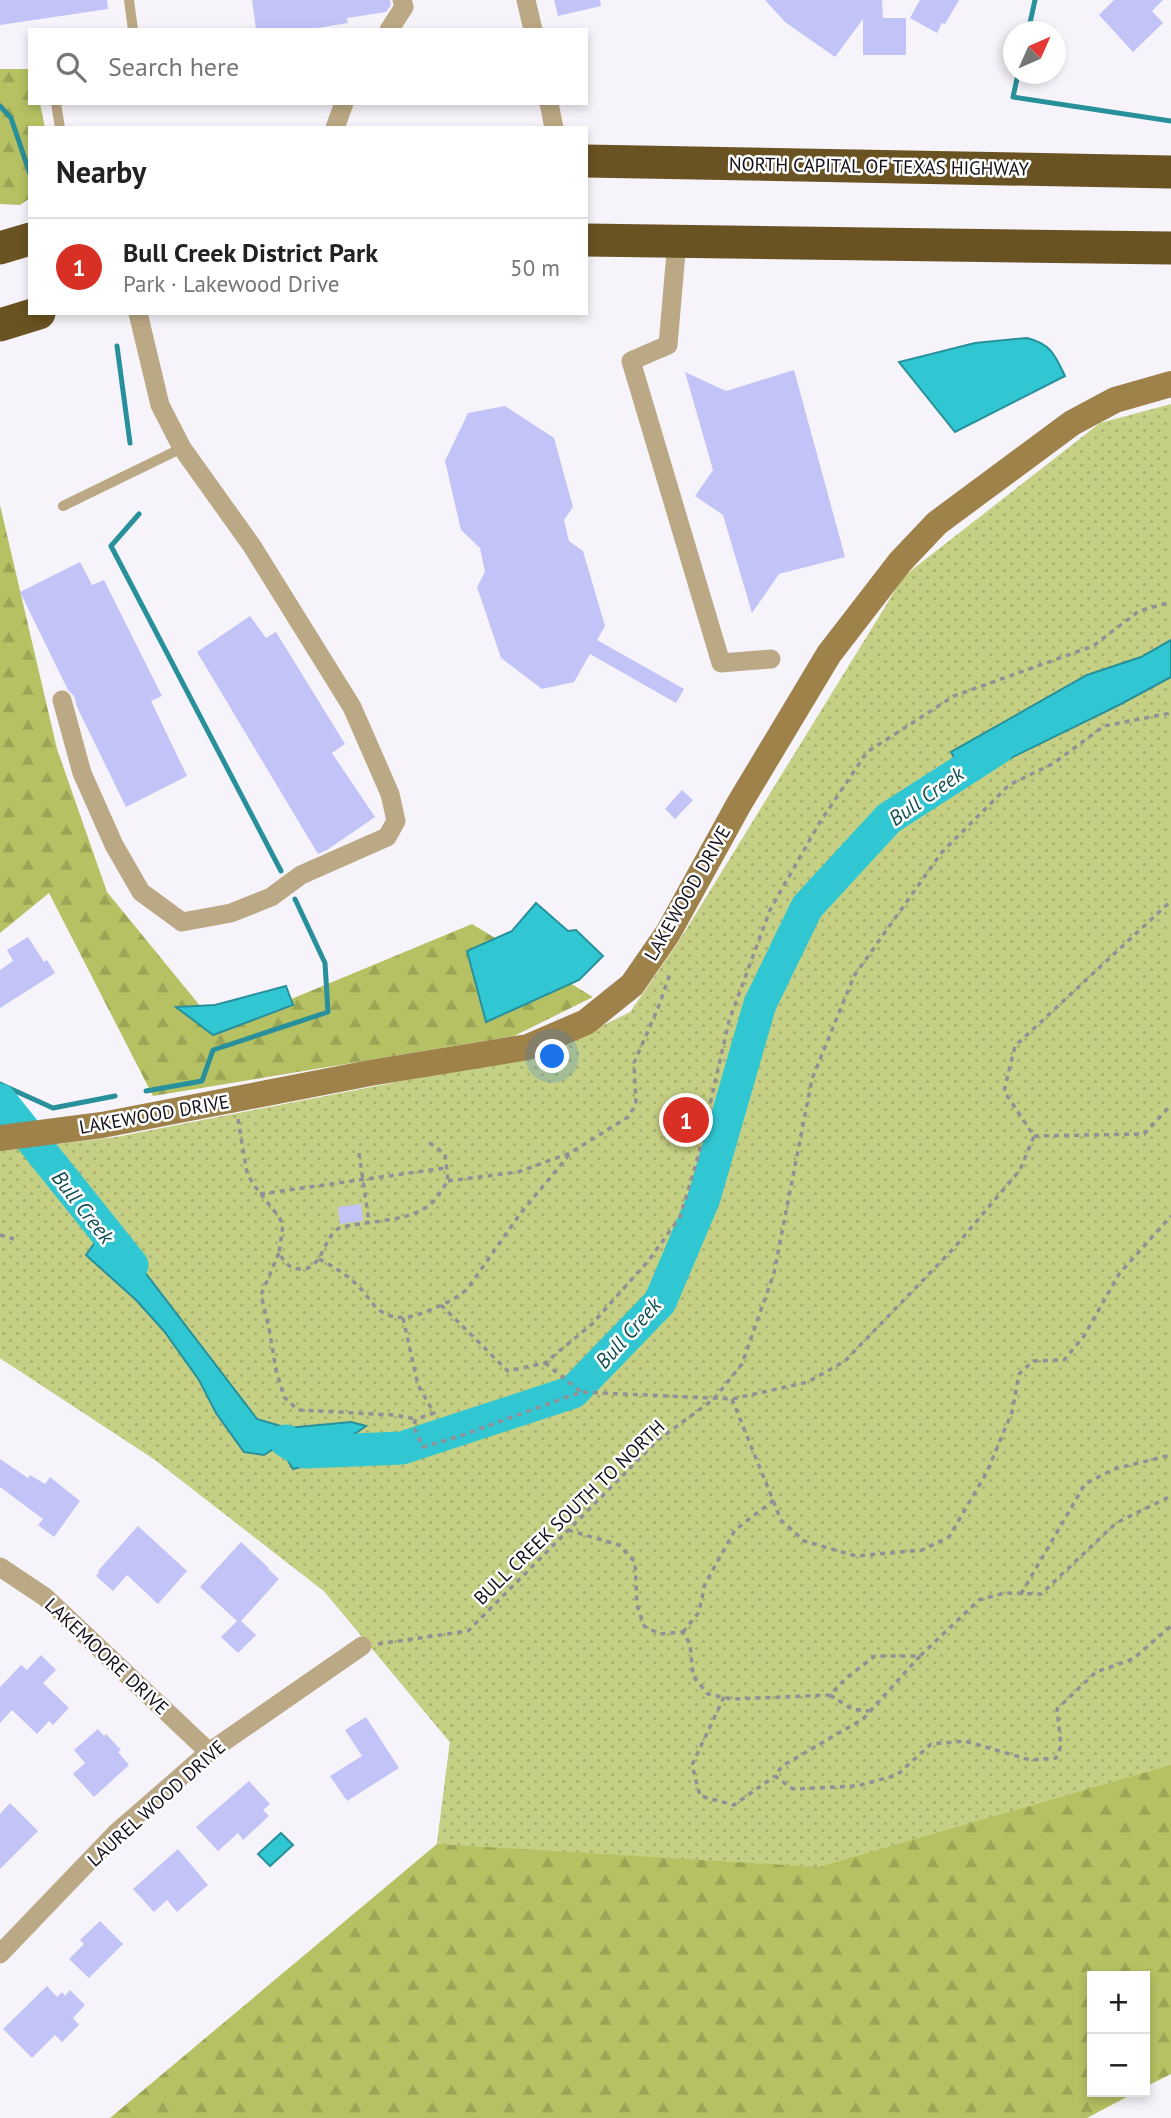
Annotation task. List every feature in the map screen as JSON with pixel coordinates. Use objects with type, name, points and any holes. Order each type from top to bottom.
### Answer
[{"type":"highway","name":"NORTH CAPITAL OF TEXAS HIGHWAY","points":[[588,161],[1171,172]]},
{"type":"highway","points":[[0,248],[28,240]]},
{"type":"highway","points":[[588,240],[1171,247]]},
{"type":"highway","points":[[0,325],[32,315]]},
{"type":"street","points":[[390,28],[404,7],[402,0]]},
{"type":"street","points":[[526,0],[533,28]]},
{"type":"street","points":[[335,126],[343,105]]},
{"type":"street","points":[[549,105],[554,126]]},
{"type":"street","points":[[677,241],[668,345],[631,361],[721,663],[771,659]]},
{"type":"street","points":[[62,700],[82,773],[114,845],[141,892],[182,922],[231,913],[271,897],[301,876],[387,837],[396,821],[390,794],[352,707],[251,546],[181,448],[160,405],[138,315]]},
{"type":"street","name":"LAKEWOOD DRIVE","points":[[0,1138],[102,1125],[370,1073],[528,1047],[586,1023],[632,985],[664,939],[739,804],[829,654],[900,562],[937,523],[1072,423],[1115,401],[1171,384]]},
{"type":"street","name":"LAKEMOORE DRIVE","points":[[0,1567],[45,1597],[209,1752]]},
{"type":"street","name":"LAUREL WOOD DRIVE","points":[[0,1954],[115,1834],[209,1752],[362,1646]]},
{"type":"lane","points":[[129,0],[133,28]]},
{"type":"lane","points":[[56,105],[60,126]]},
{"type":"lane","points":[[63,506],[181,448]]},
{"type":"path","points":[[440,1306],[508,1371],[545,1363],[592,1324],[649,1260],[680,1217],[698,1157],[729,1021],[770,910],[820,821],[867,752],[954,696],[1093,646],[1139,611],[1171,601]]},
{"type":"path","name":"BULL CREEK SOUTH TO NORTH","points":[[362,1646],[468,1631],[658,1440],[714,1399],[742,1364],[774,1273],[812,1079],[854,976],[942,852],[1009,785],[1054,763],[1104,726],[1171,713]]},
{"type":"path","points":[[1034,1136],[1004,1091],[1016,1046],[1171,901]]},
{"type":"path","points":[[447,1181],[518,1172],[570,1153],[628,1117],[636,1104],[634,1063],[673,965],[664,939]]},
{"type":"path","points":[[234,1100],[247,1173],[283,1225],[279,1253],[261,1295],[284,1397],[298,1410],[394,1415],[416,1419],[434,1413],[418,1384],[403,1318]]},
{"type":"path","points":[[1034,1136],[1144,1134],[1171,1105]]},
{"type":"path","points":[[416,1419],[413,1426],[423,1447],[581,1392],[732,1399],[808,1382],[845,1361],[954,1248],[1020,1170],[1034,1136]]},
{"type":"path","points":[[279,1253],[293,1268],[309,1268],[318,1259],[332,1232],[339,1228],[403,1216],[419,1211],[435,1199],[447,1181],[446,1168],[444,1154],[427,1141]]},
{"type":"path","points":[[359,1153],[369,1222]]},
{"type":"path","points":[[318,1259],[342,1272],[361,1288],[378,1309],[389,1316],[403,1318],[421,1314],[458,1297],[468,1288],[520,1214],[570,1153]]},
{"type":"path","points":[[260,1194],[446,1168]]},
{"type":"path","points":[[732,1399],[781,1520],[804,1541],[856,1556],[922,1550],[949,1537],[987,1472],[1012,1412],[1019,1374],[1033,1361],[1064,1360],[1084,1336],[1119,1274],[1171,1216]]},
{"type":"path","points":[[0,1235],[14,1239]]},
{"type":"path","points":[[545,1363],[581,1392]]},
{"type":"path","points":[[1021,1594],[1085,1484],[1114,1469],[1171,1455]]},
{"type":"path","points":[[724,1697],[692,1765],[700,1796],[734,1805],[775,1776],[782,1766],[863,1719],[920,1656],[979,1600],[1004,1593],[1041,1594],[1116,1523],[1171,1496]]},
{"type":"path","points":[[568,1530],[619,1545],[635,1562],[637,1605],[644,1626],[660,1634],[683,1632],[699,1612],[705,1584],[734,1530],[774,1500]]},
{"type":"path","points":[[775,1776],[793,1788],[857,1786],[897,1775],[931,1744],[965,1741],[1030,1760],[1056,1758],[1061,1746],[1057,1709],[1096,1672],[1133,1659],[1171,1626]]},
{"type":"path","points":[[683,1632],[690,1644],[693,1676],[708,1695],[732,1699],[830,1695],[852,1709],[871,1711]]},
{"type":"path","points":[[830,1695],[846,1678],[875,1656],[920,1656]]},
{"type":"green space","points":[[0,69],[28,69],[28,105],[40,105],[45,126],[28,126],[28,199],[20,205],[0,204]]},
{"type":"green space","points":[[1171,404],[1171,1765],[819,1867],[437,1844],[450,1742],[324,1591],[154,1459],[0,1358],[0,1151],[116,1137],[549,1052],[630,1012],[679,941],[904,576],[1100,423]]},
{"type":"green space","points":[[0,505],[57,749],[107,892],[219,1029],[472,924],[593,997],[514,1036],[153,1096],[49,893],[0,933]]},
{"type":"green space","points":[[1171,691],[1171,2074],[1150,2084],[1150,1971],[1087,1971],[1087,2097],[1127,2097],[1087,2118],[110,2118],[437,1844],[450,1742],[324,1591],[154,1459],[0,1358],[0,1225],[188,1372]]},
{"type":"water","points":[[1027,338],[1051,351],[1065,376],[955,432],[899,362],[975,343]]},
{"type":"water","points":[[1171,640],[1171,677],[966,780],[951,752],[1087,675],[1141,657]]},
{"type":"water","points":[[536,903],[568,931],[576,930],[603,956],[579,980],[486,1022],[467,951],[512,931]]},
{"type":"water","points":[[286,986],[293,1005],[213,1035],[176,1007],[215,1005]]},
{"type":"water","points":[[108,1224],[257,1419],[287,1428],[351,1422],[366,1426],[339,1439],[312,1464],[293,1469],[285,1456],[275,1448],[264,1455],[244,1452],[216,1413],[199,1380],[164,1331],[136,1300],[86,1255]]},
{"type":"water","points":[[281,1833],[293,1845],[270,1866],[258,1854]]},
{"type":"building","points":[[0,0],[107,0],[108,9],[0,25]]},
{"type":"building","points":[[252,0],[390,0],[391,5],[386,12],[347,18],[348,23],[317,28],[256,28]]},
{"type":"building","points":[[554,0],[600,0],[601,6],[558,16]]},
{"type":"building","points":[[765,0],[882,0],[883,18],[906,18],[906,55],[863,55],[863,19],[835,57],[785,22]]},
{"type":"building","points":[[920,0],[959,0],[937,33],[910,18]]},
{"type":"building","points":[[1114,0],[1163,0],[1152,11],[1163,23],[1133,52],[1099,15]]},
{"type":"building","points":[[794,370],[845,557],[779,574],[752,613],[723,515],[695,496],[713,470],[685,372],[726,391]]},
{"type":"building","points":[[505,406],[554,438],[573,507],[564,520],[569,541],[583,551],[605,626],[597,640],[684,689],[676,703],[590,654],[574,682],[542,689],[501,658],[477,587],[485,572],[480,548],[461,530],[445,461],[468,413]]},
{"type":"building","points":[[80,562],[92,585],[104,580],[162,696],[151,701],[187,776],[126,807],[74,696],[68,690],[20,592]]},
{"type":"building","points":[[250,616],[266,638],[276,632],[345,744],[332,753],[375,817],[318,854],[197,652]]},
{"type":"building","points":[[682,790],[693,800],[675,819],[665,809]]},
{"type":"building","points":[[28,937],[44,962],[47,960],[55,973],[0,1008],[0,970],[13,961],[7,950]]},
{"type":"building","points":[[361,1204],[363,1221],[340,1224],[338,1207]]},
{"type":"building","points":[[0,1459],[28,1478],[30,1475],[45,1484],[50,1477],[80,1501],[54,1537],[38,1525],[43,1519],[0,1487]]},
{"type":"building","points":[[138,1526],[187,1571],[158,1604],[127,1575],[113,1591],[96,1576]]},
{"type":"building","points":[[241,1542],[279,1579],[241,1621],[256,1635],[238,1653],[221,1637],[237,1621],[200,1587]]},
{"type":"building","points":[[41,1655],[56,1670],[43,1683],[69,1708],[53,1725],[49,1721],[37,1734],[12,1710],[0,1723],[0,1687],[21,1665],[27,1670]]},
{"type":"building","points":[[366,1717],[399,1768],[347,1801],[330,1776],[362,1756],[345,1730]]},
{"type":"building","points":[[98,1729],[121,1750],[118,1752],[129,1765],[94,1797],[73,1774],[85,1763],[74,1750]]},
{"type":"building","points":[[249,1781],[270,1804],[263,1810],[269,1816],[243,1840],[238,1833],[218,1851],[196,1827]]},
{"type":"building","points":[[10,1803],[38,1831],[0,1869],[0,1814]]},
{"type":"building","points":[[178,1849],[208,1885],[177,1912],[167,1900],[154,1912],[133,1889]]},
{"type":"building","points":[[100,1921],[123,1944],[89,1978],[69,1959],[84,1944],[80,1940]]},
{"type":"building","points":[[47,1986],[57,1997],[62,1992],[65,1996],[70,1990],[85,2005],[73,2018],[79,2025],[62,2042],[55,2035],[32,2058],[3,2029]]},
{"type":"waterway","points":[[1030,21],[1035,0]]},
{"type":"waterway","points":[[1016,84],[1013,97],[1171,121]]},
{"type":"waterway","points":[[0,106],[11,118],[28,168]]},
{"type":"waterway","points":[[117,346],[130,443]]},
{"type":"waterway","points":[[139,514],[111,546],[281,871]]},
{"type":"waterway","name":"Bull Creek","points":[[286,1441],[305,1452],[402,1448],[573,1392],[660,1302],[704,1198],[760,1004],[807,907],[889,818],[998,748]]},
{"type":"waterway","points":[[146,1091],[202,1081],[213,1050],[328,1012],[325,963],[295,899]]},
{"type":"waterway","points":[[0,1084],[53,1108],[115,1096]]},
{"type":"waterway","name":"Bull Creek","points":[[0,1100],[132,1265]]},
{"type":"place","name":"Bull Creek District Park","points":[[686,1120]]}]
